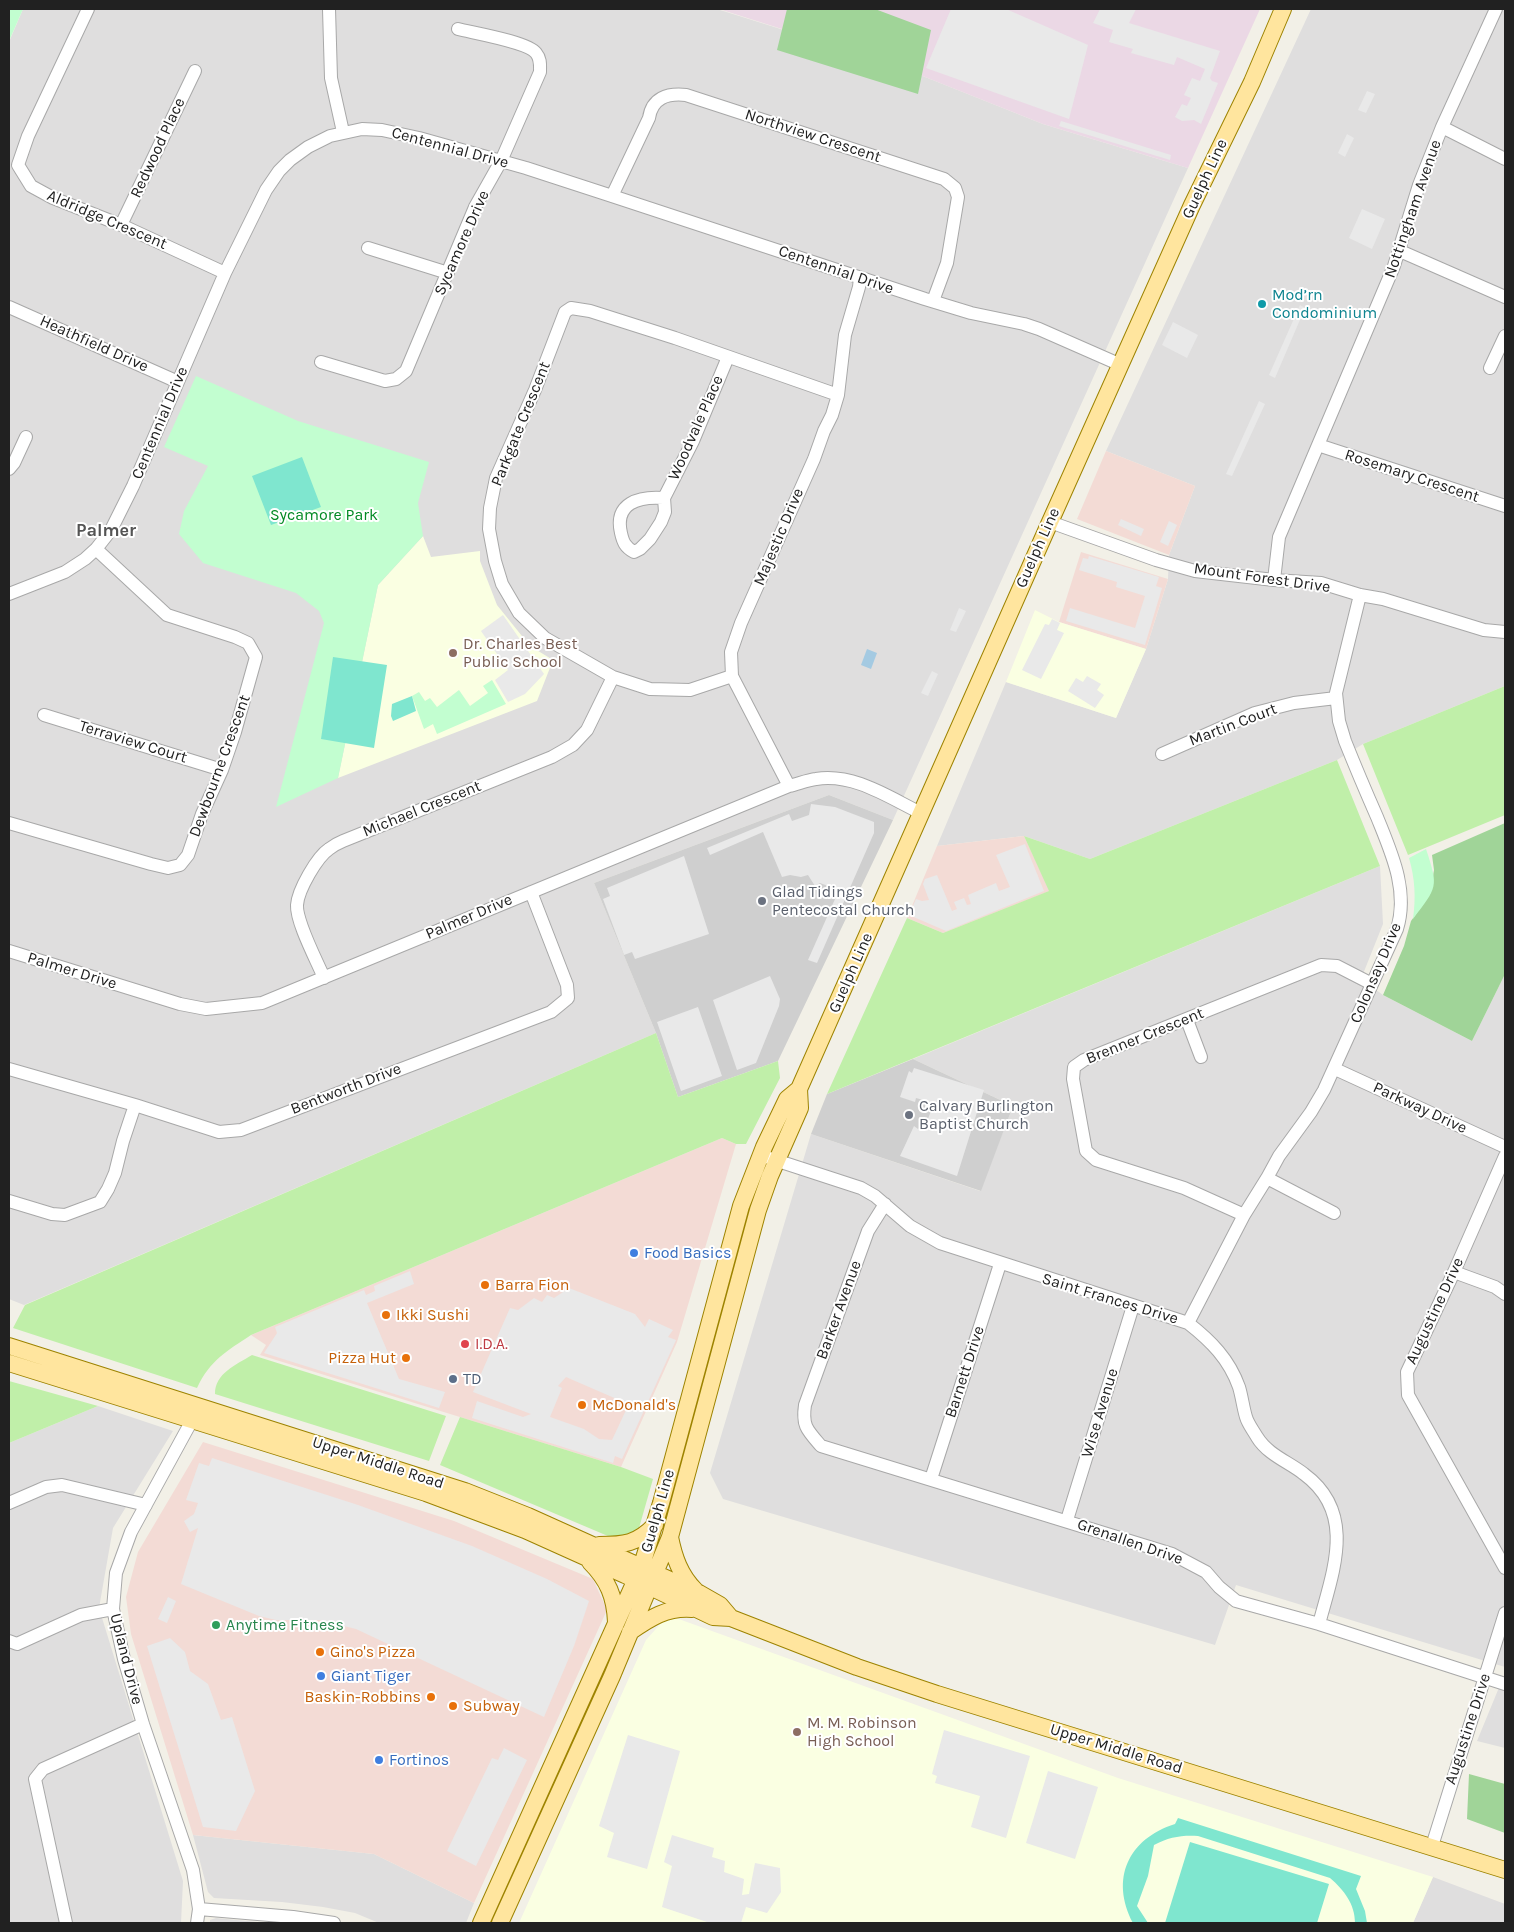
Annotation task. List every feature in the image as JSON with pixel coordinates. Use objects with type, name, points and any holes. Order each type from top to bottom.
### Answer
[{"type":"main road","name":"Guelph Line","points":[[481,1923],[616,1622],[670,1536],[758,1210],[800,1108],[799,1089],[1192,205],[1252,82],[1283,9]]},
{"type":"main road","name":"Guelph Line","points":[[500,1923],[630,1632],[646,1577],[655,1525],[742,1206],[761,1154],[787,1098],[799,1089]]},
{"type":"main road","points":[[709,1323],[720,1353]]},
{"type":"main road","name":"Upper Middle Road","points":[[9,1346],[426,1493],[524,1530],[589,1551],[646,1577],[699,1593],[720,1605],[731,1618]]},
{"type":"main road","name":"Upper Middle Road","points":[[9,1363],[196,1413]]},
{"type":"main road","points":[[616,1622],[615,1606],[610,1587],[589,1551],[632,1542],[655,1525]]},
{"type":"main road","points":[[670,1536],[680,1569],[687,1581],[699,1593]]},
{"type":"main road","name":"Upper Middle Road","points":[[646,1577],[696,1609],[713,1617],[731,1618],[857,1667],[936,1694],[1505,1870]]},
{"type":"main road","points":[[630,1632],[661,1612],[696,1609]]},
{"type":"street","name":"Aldridge Crescent","points":[[88,9],[28,136],[18,166],[31,186],[53,198],[120,224],[226,273]]},
{"type":"street","points":[[329,9],[331,78],[343,132]]},
{"type":"street","name":"Nottingham Avenue","points":[[1274,580],[1279,537],[1400,251],[1419,185],[1442,127],[1496,9]]},
{"type":"street","name":"Sycamore Drive","points":[[322,362],[385,382],[396,379],[406,371],[475,207],[501,161],[540,72],[540,61],[536,52],[523,45],[458,29]]},
{"type":"street","name":"Redwood Place","points":[[120,224],[194,71]]},
{"type":"street","name":"Northview Crescent","points":[[612,196],[649,118],[650,108],[661,98],[675,94],[686,95],[935,176],[944,179],[955,188],[958,198],[947,263],[933,301]]},
{"type":"street","points":[[1442,127],[1505,158]]},
{"type":"street","name":"Centennial Drive","points":[[9,594],[65,572],[96,549],[111,530],[133,486],[226,273],[266,190],[279,171],[308,147],[343,132],[362,129],[389,131],[501,161],[971,313],[1024,324],[1121,365]]},
{"type":"street","points":[[368,248],[448,273]]},
{"type":"street","points":[[1400,251],[1505,297]]},
{"type":"street","name":"Majestic Drive","points":[[790,786],[732,676],[731,652],[741,623],[832,415],[838,396],[845,336],[860,278]]},
{"type":"street","name":"Heathfield Drive","points":[[9,306],[178,382]]},
{"type":"street","name":"Parkgate Crescent","points":[[732,676],[711,685],[690,690],[650,689],[613,677],[545,638],[519,613],[502,584],[495,561],[490,529],[490,508],[496,478],[535,390],[565,312],[571,308],[590,311],[838,396]]},
{"type":"street","points":[[1490,368],[1505,336]]},
{"type":"street","name":"Woodvale Place","points":[[664,498],[647,498],[625,507],[619,515],[622,540],[627,548],[634,552],[640,549],[650,539],[665,512],[664,498],[693,440],[728,357]]},
{"type":"street","points":[[9,469],[14,463],[26,437]]},
{"type":"street","name":"Rosemary Crescent","points":[[1318,445],[1505,506]]},
{"type":"street","name":"Mount Forest Drive","points":[[1050,522],[1156,560],[1195,571],[1321,583],[1484,630],[1505,632]]},
{"type":"street","name":"Dewbourne Crescent","points":[[9,823],[168,868],[180,865],[188,855],[202,814],[222,770],[236,732],[256,657],[253,649],[248,643],[235,637],[167,615],[96,549]]},
{"type":"street","name":"Colonsay Drive","points":[[1188,1323],[1244,1215],[1279,1156],[1311,1112],[1335,1068],[1401,917],[1401,892],[1395,862],[1345,741],[1339,721],[1336,698],[1338,680],[1360,595]]},
{"type":"street","name":"Michael Crescent","points":[[324,978],[304,934],[297,906],[306,882],[328,849],[343,841],[552,757],[573,745],[587,730],[613,677]]},
{"type":"street","name":"Martin Court","points":[[1162,754],[1255,713],[1294,703],[1336,698]]},
{"type":"street","name":"Terraview Court","points":[[44,715],[222,770]]},
{"type":"street","name":"Palmer Drive","points":[[9,951],[180,1004],[206,1009],[262,1003],[790,786],[815,779],[843,779],[857,782],[921,813]]},
{"type":"street","name":"Bentworth Drive","points":[[9,1070],[135,1105],[219,1132],[241,1130],[551,1012],[568,998],[567,985],[531,892]]},
{"type":"street","name":"Brenner Crescent","points":[[1244,1215],[1184,1188],[1096,1160],[1086,1151],[1073,1079],[1074,1067],[1084,1060],[1321,965],[1337,966],[1372,984]]},
{"type":"street","points":[[1187,1020],[1201,1057]]},
{"type":"street","name":"Parkway Drive","points":[[1335,1068],[1505,1146]]},
{"type":"street","points":[[9,1201],[52,1214],[65,1215],[100,1202],[115,1173],[135,1105]]},
{"type":"street","name":"Saint Frances Drive","points":[[761,1154],[777,1162],[861,1188],[876,1196],[910,1226],[926,1237],[1000,1264],[1188,1323],[1208,1339],[1227,1361],[1239,1387],[1246,1418],[1259,1440],[1275,1456],[1297,1468],[1317,1483],[1329,1501],[1334,1516],[1337,1538],[1336,1557],[1319,1624]]},
{"type":"street","name":"Augustine Drive","points":[[1505,1156],[1407,1372],[1408,1395],[1505,1568]]},
{"type":"street","points":[[1267,1178],[1334,1213]]},
{"type":"street","name":"Barker Avenue","points":[[803,1420],[805,1405],[868,1231],[885,1204]]},
{"type":"street","name":"Barnett Drive","points":[[931,1479],[1000,1264]]},
{"type":"street","points":[[1454,1272],[1495,1287],[1505,1294]]},
{"type":"street","name":"Wise Avenue","points":[[1067,1520],[1133,1306]]},
{"type":"street","name":"Upland Drive","points":[[196,1413],[131,1532],[116,1573],[112,1609],[143,1724],[193,1870],[199,1909],[197,1923]]},
{"type":"street","name":"Grenallen Drive","points":[[803,1420],[808,1431],[821,1446],[1067,1520],[1180,1558],[1206,1572],[1219,1587],[1236,1601],[1319,1624],[1505,1684]]},
{"type":"street","points":[[9,1503],[46,1487],[62,1485],[146,1505]]},
{"type":"street","points":[[9,1641],[17,1644],[81,1614],[112,1609]]},
{"type":"street","name":"Augustine Drive","points":[[1432,1846],[1505,1612]]},
{"type":"street","points":[[66,1923],[35,1779],[43,1768],[143,1724]]},
{"type":"street","points":[[199,1909],[293,1917],[334,1923]]},
{"type":"shaded area","points":[[23,9],[717,9],[895,65],[1043,124],[1188,168],[893,820],[829,795],[594,883],[656,1033],[24,1305],[9,1299],[9,42]]},
{"type":"shaded area","points":[[719,9],[1260,9],[1188,168],[1043,124],[895,65]]},
{"type":"shaded area","points":[[951,9],[1006,9],[1088,45],[1069,119],[926,68]]},
{"type":"shaded area","points":[[1100,9],[1136,9],[1129,23],[1220,51],[1210,78],[1218,83],[1201,124],[1194,120],[1182,121],[1175,117],[1182,104],[1187,106],[1191,98],[1184,95],[1192,78],[1200,81],[1205,69],[1177,57],[1174,65],[1131,53],[1133,49],[1109,42],[1113,30],[1093,23]]},
{"type":"shaded area","points":[[1311,9],[1505,9],[1505,686],[1363,744],[1337,760],[1090,859],[1024,836],[937,846],[1006,682],[1116,718],[1146,649],[1168,579],[1169,555],[1195,486],[1106,451]]},
{"type":"shaded area","points":[[1367,91],[1375,94],[1366,113],[1358,110]]},
{"type":"shaded area","points":[[1061,121],[1171,155],[1170,160],[1059,126]]},
{"type":"shaded area","points":[[1347,134],[1354,138],[1345,157],[1338,153]]},
{"type":"shaded area","points":[[1362,209],[1385,219],[1372,249],[1349,238]]},
{"type":"shaded area","points":[[1300,305],[1305,308],[1275,378],[1269,375]]},
{"type":"shaded area","points":[[1173,322],[1198,335],[1187,358],[1162,345]]},
{"type":"shaded area","points":[[1259,401],[1265,404],[1232,476],[1226,474]]},
{"type":"shaded area","points":[[1106,451],[1195,486],[1169,555],[1077,519]]},
{"type":"shaded area","points":[[1121,519],[1144,529],[1141,536],[1118,525]]},
{"type":"shaded area","points":[[1169,521],[1177,525],[1168,546],[1160,542]]},
{"type":"shaded area","name":"Dr. Charles Best Public School","points":[[423,536],[431,557],[480,551],[480,561],[497,605],[530,646],[553,660],[537,701],[338,778],[378,585]]},
{"type":"shaded area","points":[[1081,552],[1168,579],[1146,649],[1059,622]]},
{"type":"shaded area","points":[[1089,556],[1159,577],[1156,586],[1162,588],[1145,645],[1066,621],[1070,608],[1135,628],[1145,596],[1116,587],[1117,582],[1079,570],[1083,558],[1088,559]]},
{"type":"shaded area","points":[[959,608],[966,611],[956,632],[950,630]]},
{"type":"shaded area","points":[[1035,610],[1059,622],[1146,649],[1116,718],[1006,682]]},
{"type":"shaded area","points":[[503,615],[544,674],[525,694],[508,702],[495,680],[508,670],[481,631]]},
{"type":"shaded area","points":[[1052,619],[1060,623],[1057,630],[1064,633],[1041,679],[1022,670],[1045,624],[1049,625]]},
{"type":"shaded area","points":[[932,671],[938,674],[928,696],[921,693]]},
{"type":"shaded area","points":[[1087,676],[1101,684],[1097,690],[1104,695],[1095,708],[1068,691],[1076,678],[1083,682]]},
{"type":"shaded area","points":[[829,795],[893,820],[778,1061],[678,1097],[656,1033],[594,883]]},
{"type":"shaded area","points":[[811,804],[835,807],[874,822],[874,833],[817,963],[808,960],[839,890],[820,883],[815,886],[808,875],[782,877],[763,832],[710,855],[707,848],[789,814],[792,821],[809,815]]},
{"type":"shaded area","points":[[1024,836],[1050,891],[943,933],[907,918],[937,846]]},
{"type":"shaded area","points":[[1025,844],[1044,891],[946,931],[909,915],[916,899],[922,901],[929,900],[923,884],[925,879],[937,875],[952,911],[957,909],[954,902],[964,898],[967,905],[971,904],[968,895],[996,883],[999,891],[1010,887],[996,855]]},
{"type":"shaded area","points":[[684,856],[709,934],[635,959],[632,952],[624,955],[603,899],[610,896],[607,888]]},
{"type":"shaded area","points":[[1380,866],[1383,924],[1361,979],[1383,995],[1472,1041],[1505,974],[1505,1667],[1236,1585],[1215,1645],[723,1499],[710,1473],[811,1134],[980,1191],[1013,1106],[913,1059]]},
{"type":"shaded area","points":[[770,976],[780,999],[779,1006],[756,1063],[737,1070],[713,1000]]},
{"type":"shaded area","points":[[698,1007],[722,1076],[681,1091],[657,1022]]},
{"type":"shaded area","points":[[913,1059],[1013,1106],[981,1191],[811,1134],[827,1094]]},
{"type":"shaded area","points":[[914,1068],[984,1090],[957,1176],[900,1156],[914,1126],[918,1129],[926,1124],[934,1103],[916,1098],[915,1102],[900,1097],[909,1071],[912,1073]]},
{"type":"shaded area","points":[[722,1138],[736,1144],[677,1342],[621,1467],[260,1355],[266,1345],[251,1335]]},
{"type":"shaded area","points":[[410,1271],[414,1284],[367,1303],[399,1379],[445,1392],[439,1408],[264,1353],[277,1333],[275,1327],[364,1290],[366,1295],[375,1291],[374,1286]]},
{"type":"shaded area","points":[[569,1288],[635,1314],[645,1327],[649,1319],[673,1330],[668,1337],[676,1340],[622,1459],[615,1456],[613,1463],[472,1418],[477,1401],[523,1417],[531,1414],[473,1392],[510,1308],[518,1310],[534,1298],[542,1302],[547,1295],[554,1298]],"holes":[[[566,1377],[619,1400],[627,1408],[612,1440],[599,1439],[584,1429],[550,1417],[562,1388],[558,1386]]]},
{"type":"shaded area","points":[[98,1406],[173,1431],[113,1528],[99,1608],[183,1881],[181,1923],[9,1923],[9,1443]]},
{"type":"shaded area","points":[[203,1442],[454,1521],[593,1579],[607,1610],[474,1903],[374,1854],[193,1835],[131,1634],[126,1597],[138,1552]]},
{"type":"shaded area","points":[[212,1458],[358,1505],[472,1546],[547,1579],[589,1601],[574,1646],[544,1717],[356,1629],[320,1620],[276,1620],[259,1616],[181,1584],[198,1528],[190,1532],[184,1521],[194,1514],[198,1503],[186,1500],[199,1463],[209,1466]]},
{"type":"shaded area","points":[[168,1597],[176,1601],[167,1623],[158,1619]]},
{"type":"shaded area","name":"M. M. Robinson High School","points":[[676,1618],[1118,1778],[1433,1877],[1413,1923],[519,1923],[646,1640],[663,1621]]},
{"type":"shaded area","points":[[170,1638],[185,1652],[190,1671],[208,1684],[221,1720],[232,1717],[255,1791],[236,1831],[203,1827],[147,1646]]},
{"type":"shaded area","points":[[1505,1673],[1505,1748],[1477,1741]]},
{"type":"shaded area","points":[[944,1730],[1030,1756],[1006,1838],[971,1827],[980,1796],[935,1783],[937,1776],[932,1774]]},
{"type":"shaded area","points":[[628,1735],[680,1751],[647,1869],[607,1857],[614,1833],[599,1826]]},
{"type":"shaded area","points":[[504,1748],[527,1760],[476,1866],[447,1851],[492,1758],[498,1760]]},
{"type":"shaded area","points":[[1048,1771],[1098,1787],[1075,1859],[1026,1843]]},
{"type":"shaded area","points":[[193,1835],[374,1854],[474,1903],[466,1923],[379,1923],[355,1913],[323,1907],[282,1902],[214,1898],[208,1892]]},
{"type":"shaded area","points":[[672,1835],[714,1848],[712,1857],[725,1861],[724,1872],[744,1879],[742,1895],[749,1894],[755,1863],[780,1868],[781,1892],[767,1913],[746,1907],[741,1923],[710,1923],[662,1907],[672,1866],[664,1862]]},
{"type":"shaded area","points":[[1433,1877],[1505,1904],[1505,1923],[1413,1923]]},
{"type":"shaded area","points":[[216,1918],[268,1923],[210,1923],[210,1920]]},
{"type":"green space","points":[[9,9],[23,9],[9,41]]},
{"type":"green space","points":[[787,9],[875,9],[931,30],[918,94],[777,50]]},
{"type":"green space","name":"Sycamore Park","points":[[196,376],[298,421],[429,462],[418,503],[423,536],[378,585],[338,778],[276,807],[324,623],[319,611],[296,593],[203,563],[179,534],[184,511],[208,466],[164,447]]},
{"type":"green space","points":[[302,457],[321,507],[271,525],[252,476]]},
{"type":"green space","points":[[333,657],[387,665],[374,748],[321,739]]},
{"type":"green space","points":[[492,680],[506,704],[437,734],[433,724],[424,729],[412,696],[419,692],[425,701],[430,698],[437,707],[459,690],[470,706],[488,693],[483,686]]},
{"type":"green space","points":[[1505,686],[1505,815],[1408,855],[1363,744]]},
{"type":"green space","points":[[412,696],[416,711],[393,721],[391,716],[392,704]]},
{"type":"green space","points":[[1337,760],[1380,866],[827,1094],[907,918],[943,933],[1049,891],[1024,836],[1090,859]]},
{"type":"green space","points":[[1505,823],[1505,974],[1472,1041],[1383,995],[1404,946],[1411,921],[1430,894],[1434,870],[1432,855]]},
{"type":"green space","points":[[1426,849],[1433,872],[1433,887],[1427,900],[1413,919],[1414,888],[1409,858]]},
{"type":"green space","points":[[656,1033],[678,1097],[778,1061],[780,1078],[746,1144],[736,1144],[722,1138],[251,1335],[213,1363],[197,1388],[13,1328],[25,1305]]},
{"type":"green space","points":[[252,1355],[446,1416],[429,1461],[215,1394],[222,1375]]},
{"type":"green space","points":[[9,1381],[98,1406],[9,1443]]},
{"type":"green space","points":[[460,1417],[621,1467],[653,1479],[639,1528],[631,1535],[615,1539],[440,1465]]},
{"type":"green space","points":[[1469,1774],[1505,1784],[1505,1833],[1467,1819]]},
{"type":"green space","points":[[1178,1818],[1361,1876],[1356,1889],[1365,1911],[1367,1923],[1355,1923],[1353,1910],[1348,1898],[1330,1878],[1198,1836],[1181,1836],[1170,1838],[1154,1845],[1148,1876],[1137,1906],[1148,1923],[1133,1923],[1126,1907],[1123,1891],[1124,1876],[1128,1863],[1135,1850],[1145,1840],[1175,1824]]},
{"type":"green space","points":[[1190,1842],[1329,1884],[1317,1923],[1165,1923]]},
{"type":"water","points":[[867,649],[877,653],[871,669],[861,665]]},
{"type":"place","name":"Mod’rn Condominium","points":[[1262,304]]},
{"type":"place","name":"Dr. Charles Best Public School","points":[[453,653]]},
{"type":"place","name":"Glad Tidings Pentecostal Church","points":[[762,901]]},
{"type":"place","name":"Calvary Burlington Baptist Church","points":[[909,1115]]},
{"type":"place","name":"Food Basics","points":[[634,1253]]},
{"type":"place","name":"Barra Fion","points":[[485,1285]]},
{"type":"place","name":"Ikki Sushi","points":[[386,1315]]},
{"type":"place","name":"I.D.A.","points":[[465,1344]]},
{"type":"place","name":"Pizza Hut","points":[[406,1358]]},
{"type":"place","name":"TD","points":[[453,1379]]},
{"type":"place","name":"McDonald's","points":[[582,1405]]},
{"type":"place","name":"Anytime Fitness","points":[[216,1625]]},
{"type":"place","name":"Gino's Pizza","points":[[320,1652]]},
{"type":"place","name":"Giant Tiger","points":[[321,1676]]},
{"type":"place","name":"Baskin-Robbins","points":[[431,1697]]},
{"type":"place","name":"Subway","points":[[453,1706]]},
{"type":"place","name":"M. M. Robinson High School","points":[[797,1732]]},
{"type":"place","name":"Fortinos","points":[[379,1760]]},
{"type":"district","name":"Palmer","points":[[106,531]]}]
